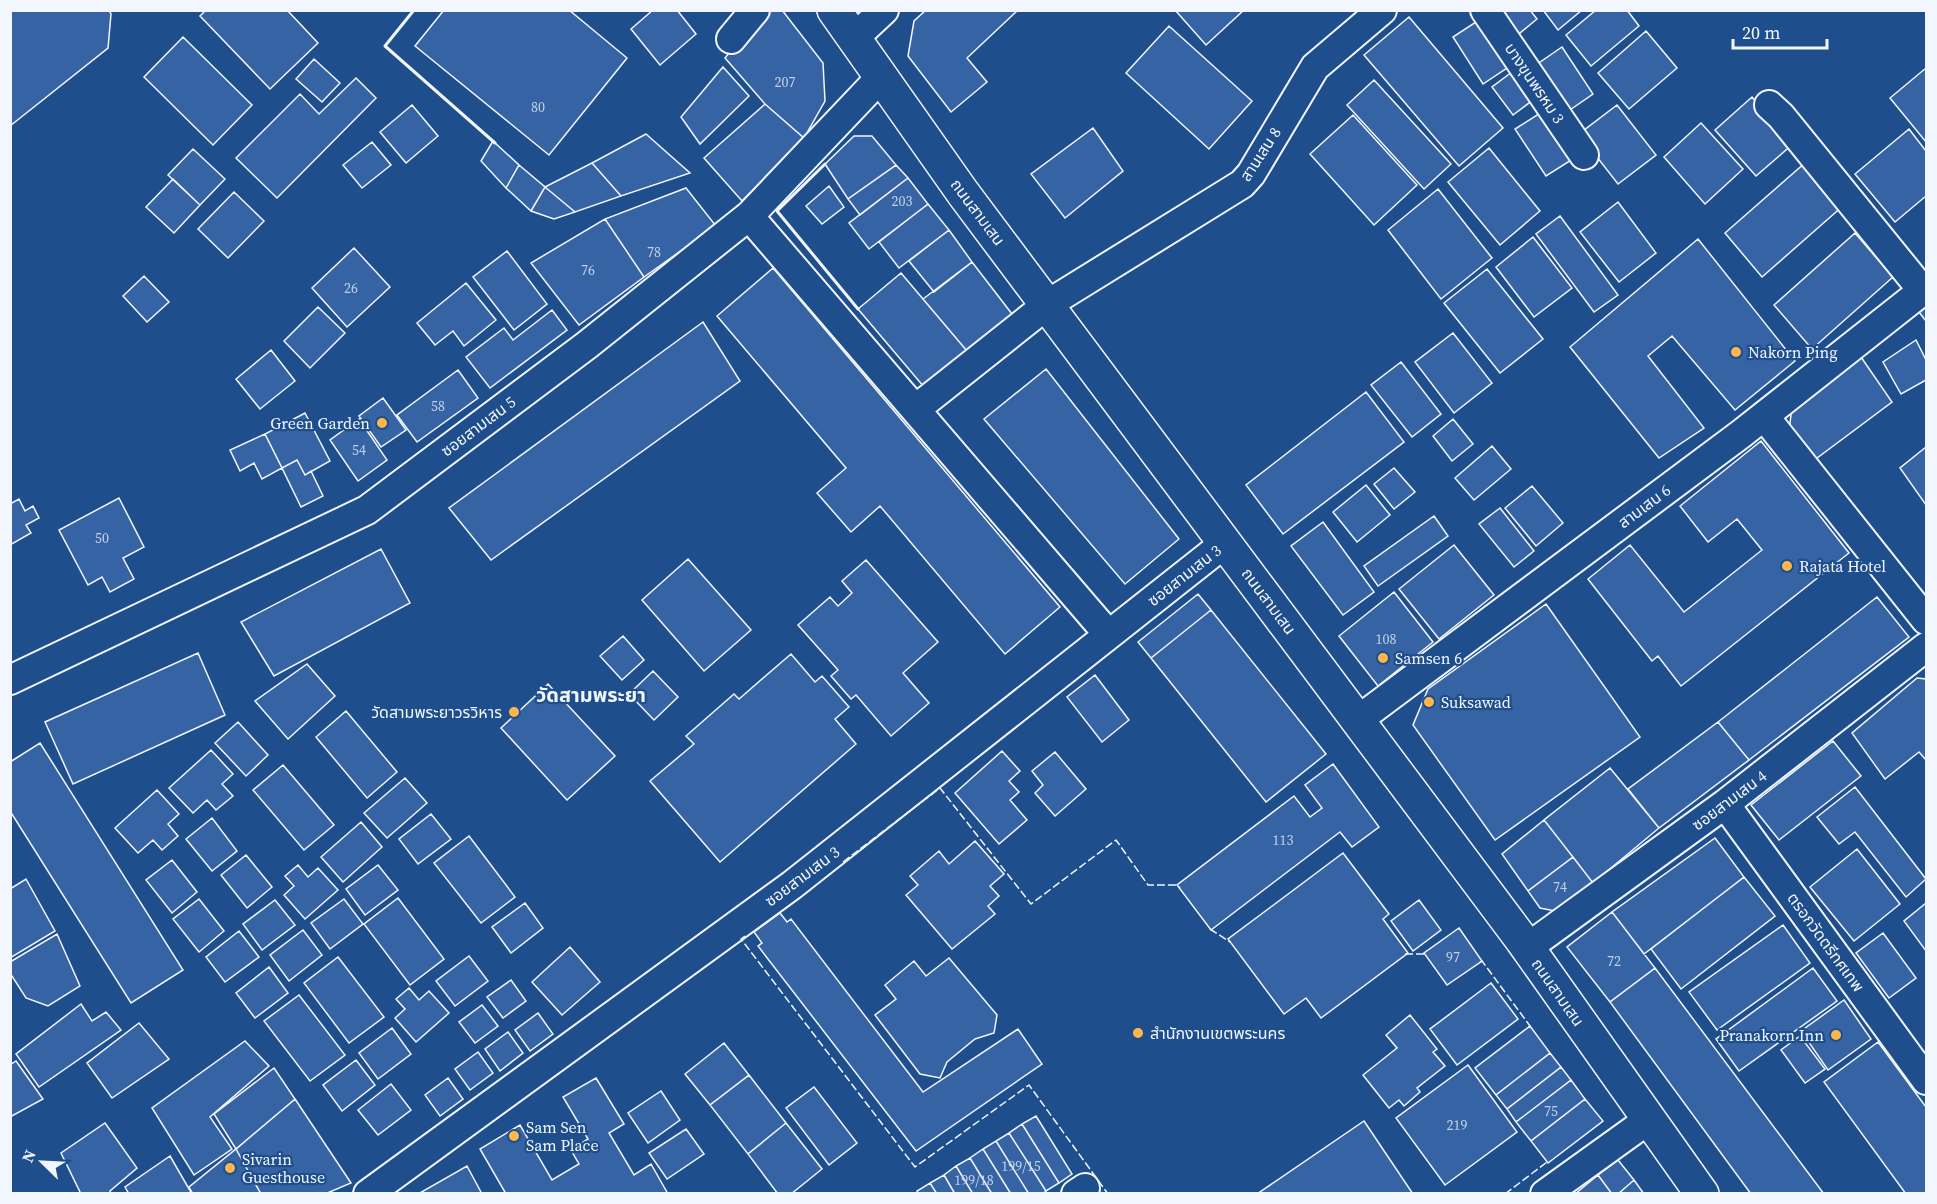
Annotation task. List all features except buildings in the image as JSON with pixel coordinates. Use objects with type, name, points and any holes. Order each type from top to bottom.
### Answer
[{"type":"main road","name":"ถนนสามเสน","points":[[834,10],[963,193],[1527,948],[1702,1194]]},
{"type":"street","points":[[731,39],[755,10]]},
{"type":"street","points":[[853,39],[884,10]]},
{"type":"street","name":"สานเสน 8","points":[[917,408],[1048,304],[1242,184],[1251,174],[1315,67],[1382,10]]},
{"type":"street","name":"บางขุนพรหม 3","points":[[1485,10],[1584,155]]},
{"type":"street","name":"ซอยสามเสน 5","points":[[10,680],[366,510],[587,345],[749,216],[881,77]]},
{"type":"street","points":[[1769,105],[1781,116],[1925,289]]},
{"type":"street","points":[[749,216],[917,408],[1108,634]]},
{"type":"street","name":"สานเสน 6","points":[[1358,720],[1764,416],[1925,289]]},
{"type":"street","points":[[1764,416],[1926,620]]},
{"type":"street","name":"ซอยสามเสน 3","points":[[368,1194],[792,885],[1226,543]]},
{"type":"street","name":"ซอยสามเสน 4","points":[[1527,948],[1725,804],[1926,647]]},
{"type":"street","name":"ตรอกวัดตรีทศเทพ","points":[[1725,804],[1926,1080]]},
{"type":"street","points":[[1545,1194],[1648,1120]]},
{"type":"fence","points":[[843,862],[940,788],[1031,904],[1116,840],[1148,885],[1177,885],[1180,888]]},
{"type":"fence","points":[[1210,929],[1230,942]]},
{"type":"fence","points":[[745,936],[741,939],[915,1167],[1029,1085],[1108,1194]]},
{"type":"fence","points":[[1405,954],[1425,954]]},
{"type":"fence","points":[[1480,962],[1482,961],[1530,1026],[1527,1028]]},
{"type":"fence","points":[[1505,1194],[1547,1162]]},
{"type":"wall","points":[[414,10],[385,46],[495,143]]},
{"type":"wall","points":[[825,164],[777,211],[858,309]]},
{"type":"place","name":"Nakorn Ping","points":[[1736,352]]},
{"type":"place","name":"Green Garden","points":[[382,423]]},
{"type":"place","name":"Rajata Hotel","points":[[1787,566]]},
{"type":"place","name":"Samsen 6","points":[[1383,658]]},
{"type":"place","name":"Suksawad","points":[[1429,702]]},
{"type":"place","name":"วัดสามพระยาวรวิหาร","points":[[514,712]]},
{"type":"place","name":"สำนักงานเขตพระนคร","points":[[1138,1033]]},
{"type":"place","name":"Pranakorn Inn","points":[[1836,1035]]},
{"type":"place","name":"Sam Sen Sam Place","points":[[514,1136]]},
{"type":"place","name":"Sivarin Guesthouse","points":[[230,1168]]},
{"type":"district","name":"วัดสามพระยา","points":[[591,695]]}]
